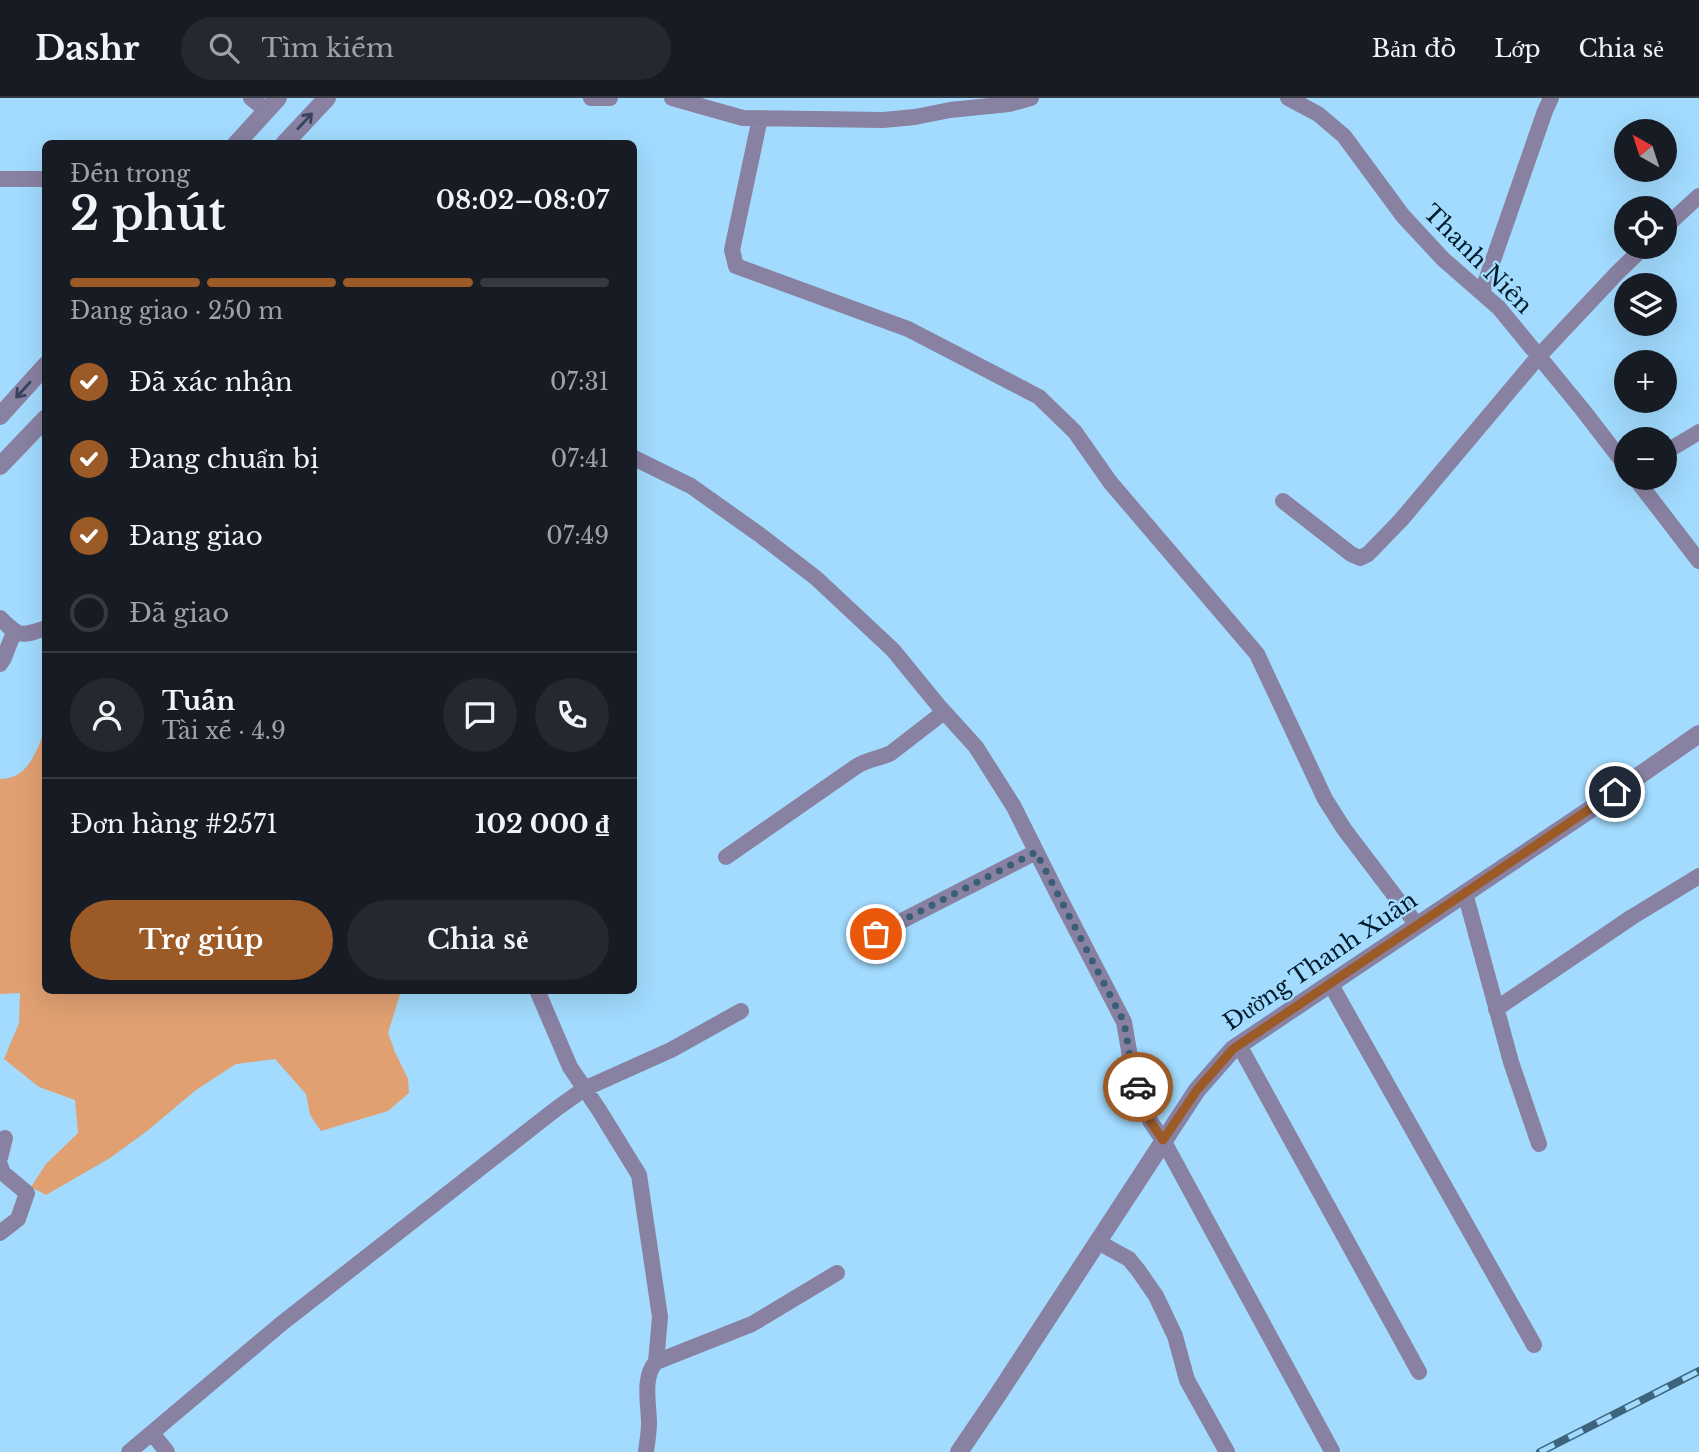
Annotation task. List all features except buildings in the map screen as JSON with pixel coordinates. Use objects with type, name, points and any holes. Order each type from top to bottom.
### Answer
[{"type":"street","points":[[240,140],[272,104],[251,98]]},
{"type":"street","points":[[288,140],[327,98]]},
{"type":"street","points":[[591,98],[610,98]]},
{"type":"street","points":[[672,98],[743,118],[883,120],[1009,104],[1031,98]]},
{"type":"street","name":"Thanh Niên","points":[[1288,98],[1318,114],[1344,136],[1403,216],[1443,259],[1499,308],[1614,451]]},
{"type":"street","points":[[1482,292],[1551,98]]},
{"type":"street","points":[[760,118],[732,250],[736,266],[908,330],[1040,397],[1075,432],[1110,482],[1256,654],[1325,799],[1344,829],[1417,925]]},
{"type":"street","points":[[0,179],[42,179]]},
{"type":"street","points":[[1677,216],[1699,195]]},
{"type":"street","points":[[1283,501],[1351,554],[1360,558],[1368,554],[1409,510],[1539,356],[1632,259]]},
{"type":"street","points":[[0,416],[42,369]]},
{"type":"street","points":[[0,466],[42,422]]},
{"type":"street","points":[[1677,445],[1699,432]]},
{"type":"street","points":[[637,459],[691,486],[816,578],[893,650],[976,747],[1014,807],[1124,1022],[1132,1068],[1150,1121],[1163,1140],[1332,1451]]},
{"type":"street","points":[[1644,490],[1699,561]]},
{"type":"street","points":[[0,618],[14,632],[26,635],[42,629]]},
{"type":"street","points":[[0,664],[14,632]]},
{"type":"street","points":[[726,857],[866,760],[891,753],[944,712]]},
{"type":"street","name":"Đường Thanh Xuân","points":[[959,1452],[1163,1140],[1197,1090],[1233,1049],[1699,734]]},
{"type":"street","points":[[876,934],[1036,852]]},
{"type":"street","points":[[1496,1009],[1632,917],[1699,876]]},
{"type":"street","points":[[1465,893],[1511,1062],[1539,1144]]},
{"type":"street","points":[[1330,983],[1534,1345]]},
{"type":"street","points":[[539,994],[570,1067],[639,1175],[660,1317],[656,1362]]},
{"type":"street","points":[[129,1452],[281,1324],[556,1109],[584,1089],[671,1050],[741,1012]]},
{"type":"street","points":[[1239,1045],[1419,1372]]},
{"type":"street","points":[[0,1158],[5,1138]]},
{"type":"street","points":[[0,1165],[3,1173],[27,1193],[18,1219],[0,1233]]},
{"type":"street","points":[[1098,1241],[1129,1259],[1156,1296],[1175,1336],[1187,1380],[1227,1452]]},
{"type":"street","points":[[646,1452],[649,1426],[648,1379],[650,1368],[656,1362],[752,1324],[837,1273]]},
{"type":"street","points":[[152,1433],[167,1452]]},
{"type":"shaded area","points":[[42,737],[42,994],[400,994],[388,1033],[408,1079],[409,1093],[388,1111],[321,1131],[310,1115],[306,1094],[275,1059],[236,1064],[196,1090],[110,1158],[46,1195],[31,1187],[46,1164],[78,1133],[75,1100],[39,1087],[4,1059],[19,1023],[20,993],[0,994],[0,779],[18,774],[34,755]]},
{"type":"railway","points":[[1540,1452],[1699,1371]]},
{"type":"way so far","points":[[876,934],[1036,852],[1124,1022],[1138,1087]]},
{"type":"route","points":[[1138,1087],[1150,1121],[1163,1140],[1197,1090],[1233,1049],[1615,792]]}]
